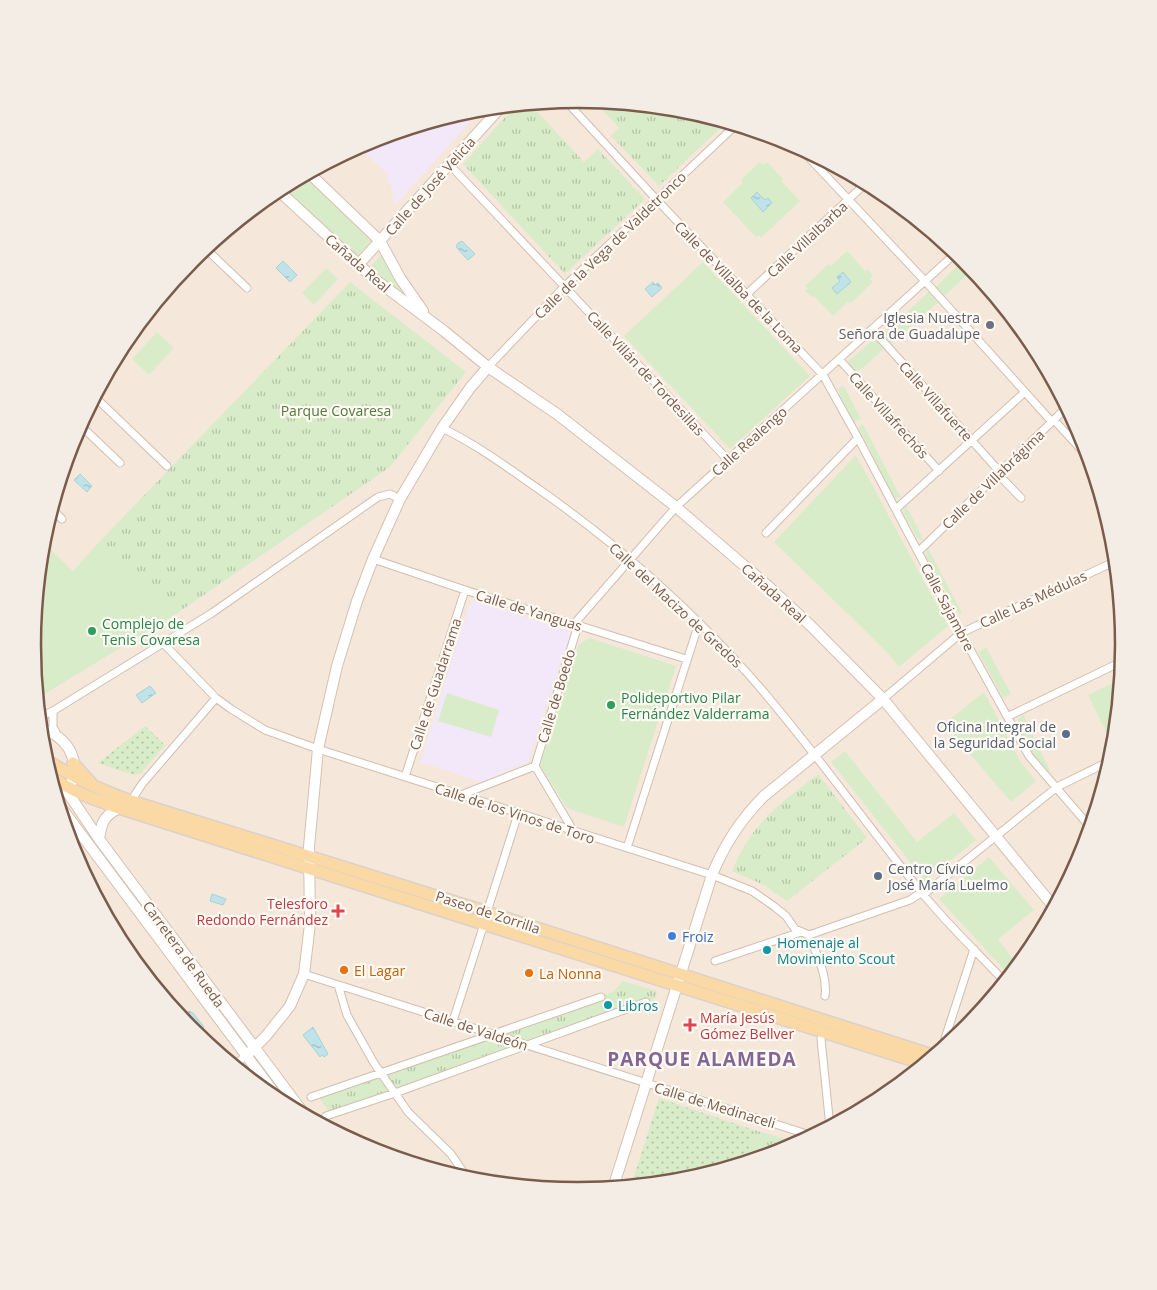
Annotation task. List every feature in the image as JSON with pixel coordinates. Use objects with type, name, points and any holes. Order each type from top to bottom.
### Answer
[{"type":"main road","points":[[74,763],[100,790]]},
{"type":"main road","name":"Paseo de Zorrilla","points":[[57,773],[69,786],[100,790],[487,912],[917,1062]]},
{"type":"main road","name":"Paseo de Zorrilla","points":[[59,781],[82,795],[309,869],[484,924],[927,1054]]},
{"type":"street","name":"Calle de Villalba de la Loma","points":[[572,108],[822,374]]},
{"type":"street","name":"Calle de José Velicia","points":[[358,265],[494,114]]},
{"type":"street","name":"Calle de la Vega de Valdetronco","points":[[488,367],[565,286],[731,130]]},
{"type":"street","points":[[812,161],[1078,446]]},
{"type":"street","name":"Calle Villán de Tordesillas","points":[[449,164],[728,460]]},
{"type":"street","name":"Cañada Real","points":[[314,178],[380,241],[400,278],[419,307],[444,331]]},
{"type":"street","name":"Calle Villalbarba","points":[[746,294],[861,188]]},
{"type":"street","name":"Cañada Real","points":[[284,196],[358,265],[488,367],[556,414],[676,507],[776,593],[883,699],[1050,902]]},
{"type":"street","points":[[211,254],[247,288]]},
{"type":"street","name":"Calle Realengo","points":[[676,507],[951,258]]},
{"type":"street","name":"Calle Villafuerte","points":[[872,330],[1021,498]]},
{"type":"street","name":"Calle Villafrechós","points":[[840,359],[939,471]]},
{"type":"street","points":[[239,1061],[254,1049],[290,1006],[304,974],[310,924],[309,856],[318,749],[337,666],[357,601],[373,559],[400,499],[442,428],[470,388],[488,367]]},
{"type":"street","name":"Calle Sajambre","points":[[822,374],[1029,756],[1058,787],[1086,821]]},
{"type":"street","points":[[896,509],[1025,392]]},
{"type":"street","points":[[100,402],[167,466]]},
{"type":"street","name":"Calle de Villabrágima","points":[[918,552],[1062,412]]},
{"type":"street","name":"Calle del Macizo de Gredos","points":[[442,428],[515,473],[551,498],[631,560],[699,624],[748,673],[815,755],[922,894],[1000,978]]},
{"type":"street","points":[[86,431],[120,463]]},
{"type":"street","points":[[766,533],[858,438]]},
{"type":"street","points":[[46,714],[212,613],[378,497],[390,494],[400,499]]},
{"type":"street","name":"Calle de Boedo","points":[[535,766],[576,624],[676,507]]},
{"type":"street","points":[[58,515],[62,519]]},
{"type":"street","name":"Calle de Yanguas","points":[[373,559],[465,590],[686,659]]},
{"type":"street","name":"Calle Las Médulas","points":[[883,699],[962,633],[1109,563]]},
{"type":"street","name":"Calle de Guadarrama","points":[[405,777],[465,590]]},
{"type":"street","points":[[627,848],[686,659],[699,624]]},
{"type":"street","name":"Calle de los Vinos de Toro","points":[[163,643],[216,698],[265,730],[461,796],[712,875],[752,891],[786,916],[798,930]]},
{"type":"street","points":[[1008,716],[1115,665]]},
{"type":"street","points":[[131,801],[142,784],[216,698]]},
{"type":"street","points":[[615,1181],[712,875],[729,840],[748,812],[764,796],[883,699]]},
{"type":"street","points":[[53,711],[53,728],[69,749],[74,763],[69,786],[62,790]]},
{"type":"street","points":[[49,732],[58,736]]},
{"type":"street","points":[[715,961],[798,930],[809,935],[910,900],[922,894],[1058,787],[1101,765]]},
{"type":"street","points":[[461,796],[535,766],[574,832]]},
{"type":"street","name":"Carretera de Rueda","points":[[69,786],[99,839],[293,1100]]},
{"type":"street","points":[[99,839],[102,821],[108,814],[119,808]]},
{"type":"street","points":[[487,912],[518,814]]},
{"type":"street","name":"Carretera de Rueda","points":[[71,821],[265,1081]]},
{"type":"street","points":[[453,1021],[484,924]]},
{"type":"street","points":[[809,935],[821,967],[825,996]]},
{"type":"street","points":[[946,1037],[974,949]]},
{"type":"street","name":"Calle de Valdeón","points":[[304,974],[646,1084]]},
{"type":"street","points":[[338,985],[347,1016],[381,1073],[408,1112],[450,1154],[461,1169]]},
{"type":"street","points":[[311,1097],[601,997]]},
{"type":"street","points":[[326,1116],[646,1002]]},
{"type":"street","points":[[821,1038],[829,1120]]},
{"type":"street","name":"Calle de Medinaceli","points":[[646,1084],[802,1133]]},
{"type":"shaded area","points":[[543,109],[614,109],[649,112],[718,126],[751,136],[816,163],[847,180],[877,198],[933,241],[958,265],[1005,318],[1044,376],[1060,407],[1075,439],[1097,506],[1105,540],[1115,610],[1115,680],[1111,715],[1105,750],[1087,818],[1075,851],[1044,914],[1005,972],[982,999],[933,1049],[906,1071],[877,1092],[816,1127],[751,1154],[718,1164],[649,1178],[614,1181],[578,1182],[508,1178],[439,1164],[406,1154],[341,1127],[310,1110],[280,1092],[224,1049],[199,1025],[152,972],[113,914],[97,883],[82,851],[60,784],[52,750],[42,680],[42,610],[46,575],[52,540],[70,472],[82,439],[113,376],[152,318],[175,291],[224,241],[251,219],[280,198],[341,163],[406,136],[439,126],[508,112]]},
{"type":"shaded area","points":[[473,118],[395,205],[391,185],[386,179],[389,175],[364,153],[406,136]]},
{"type":"shaded area","points":[[471,600],[571,632],[528,762],[481,782],[420,762]]},
{"type":"green space","points":[[601,109],[649,112],[722,127],[659,186],[611,136],[619,128]]},
{"type":"green space","points":[[535,110],[584,162],[598,149],[645,199],[565,274],[463,164],[510,112]]},
{"type":"green space","points":[[760,162],[763,165],[767,162],[783,179],[781,181],[800,201],[761,238],[759,235],[756,237],[723,202],[743,183],[741,180]]},
{"type":"green space","points":[[312,179],[374,238],[356,258],[287,194]]},
{"type":"green space","points":[[847,251],[865,271],[868,270],[873,275],[870,279],[873,282],[851,303],[848,301],[833,316],[814,296],[812,297],[805,291],[808,289],[805,286],[828,264],[831,266]]},
{"type":"green space","points":[[383,253],[421,310],[368,269]]},
{"type":"green space","points":[[703,262],[810,376],[730,449],[624,336]]},
{"type":"green space","points":[[958,265],[967,275],[944,296],[936,287]]},
{"type":"green space","points":[[326,268],[338,279],[314,305],[302,293]]},
{"type":"green space","name":"Parque Covaresa","points":[[350,282],[466,372],[390,467],[173,616],[98,543]]},
{"type":"green space","points":[[929,292],[938,302],[891,344],[882,334]]},
{"type":"green space","points":[[157,332],[174,348],[149,375],[132,359]]},
{"type":"green space","points":[[875,338],[885,348],[857,373],[848,362]]},
{"type":"green space","points":[[844,386],[861,419],[854,422],[837,389]]},
{"type":"green space","points":[[863,424],[901,498],[894,497],[858,427]]},
{"type":"green space","points":[[856,455],[948,626],[899,667],[886,651],[774,542]]},
{"type":"green space","points":[[906,505],[924,541],[917,538],[903,512]]},
{"type":"green space","name":"Complejo de Tenis Covaresa","points":[[98,543],[173,616],[44,695],[41,645],[42,610],[50,549],[73,571]]},
{"type":"green space","points":[[928,548],[962,613],[959,615],[925,555]]},
{"type":"green space","name":"Polideportivo Pilar Fernández Valderrama","points":[[590,638],[676,666],[624,827],[567,808],[540,765],[579,644]]},
{"type":"green space","points":[[986,647],[1011,694],[1003,698],[978,652]]},
{"type":"green space","points":[[1115,682],[1108,735],[1088,695]]},
{"type":"green space","points":[[984,692],[1020,761],[1036,781],[1011,802],[944,724]]},
{"type":"green space","points":[[447,693],[499,710],[491,737],[438,721]]},
{"type":"green space","points":[[1023,714],[1050,771],[1048,772],[1028,747],[1020,732],[1018,719]]},
{"type":"green space","points":[[145,726],[165,745],[141,773],[134,775],[98,763]]},
{"type":"green space","points":[[845,751],[917,842],[954,813],[976,840],[925,881],[831,762]]},
{"type":"green space","points":[[818,774],[867,838],[787,901],[764,885],[732,871],[757,827],[790,795]]},
{"type":"green space","points":[[989,857],[1034,910],[998,939],[1013,960],[1006,971],[939,899]]},
{"type":"green space","points":[[623,981],[657,991],[656,998],[332,1116],[316,1093],[613,992]]},
{"type":"green space","points":[[659,1098],[754,1130],[749,1155],[683,1172],[633,1179]]},
{"type":"green space","points":[[754,1130],[787,1140],[751,1154],[749,1155]]},
{"type":"water","points":[[757,192],[765,200],[768,198],[772,203],[763,212],[751,198]]},
{"type":"water","points":[[462,241],[475,254],[468,260],[456,247]]},
{"type":"water","points":[[283,261],[297,275],[290,282],[276,268]]},
{"type":"water","points":[[843,272],[851,282],[837,294],[832,288],[840,281],[837,277]]},
{"type":"water","points":[[653,282],[655,285],[658,283],[662,288],[652,297],[645,289]]},
{"type":"water","points":[[80,474],[92,486],[87,492],[74,480]]},
{"type":"water","points":[[150,686],[156,693],[142,703],[136,695]]},
{"type":"water","points":[[212,894],[226,899],[223,905],[210,901]]},
{"type":"water","points":[[189,1011],[193,1013],[204,1027],[202,1028],[187,1013]]},
{"type":"water","points":[[313,1027],[328,1054],[324,1057],[322,1055],[320,1057],[303,1035]]},
{"type":"place","name":"Iglesia Nuestra Señora de Guadalupe","points":[[990,325]]},
{"type":"place","name":"Complejo de Tenis Covaresa","points":[[92,631]]},
{"type":"place","name":"Polideportivo Pilar Fernández Valderrama","points":[[611,705]]},
{"type":"place","name":"Oficina Integral de la Seguridad Social","points":[[1066,734]]},
{"type":"place","name":"Centro Cívico José María Luelmo","points":[[878,876]]},
{"type":"place","name":"Telesforo Redondo Fernández","points":[[338,911]]},
{"type":"place","name":"Froiz","points":[[672,936]]},
{"type":"place","name":"Homenaje al Movimiento Scout","points":[[767,950]]},
{"type":"place","name":"El Lagar","points":[[344,970]]},
{"type":"place","name":"La Nonna","points":[[529,973]]},
{"type":"place","name":"Libros","points":[[608,1005]]},
{"type":"place","name":"María Jesús Gómez Bellver","points":[[690,1025]]},
{"type":"district","name":"PARQUE ALAMEDA","points":[[702,1059]]}]
